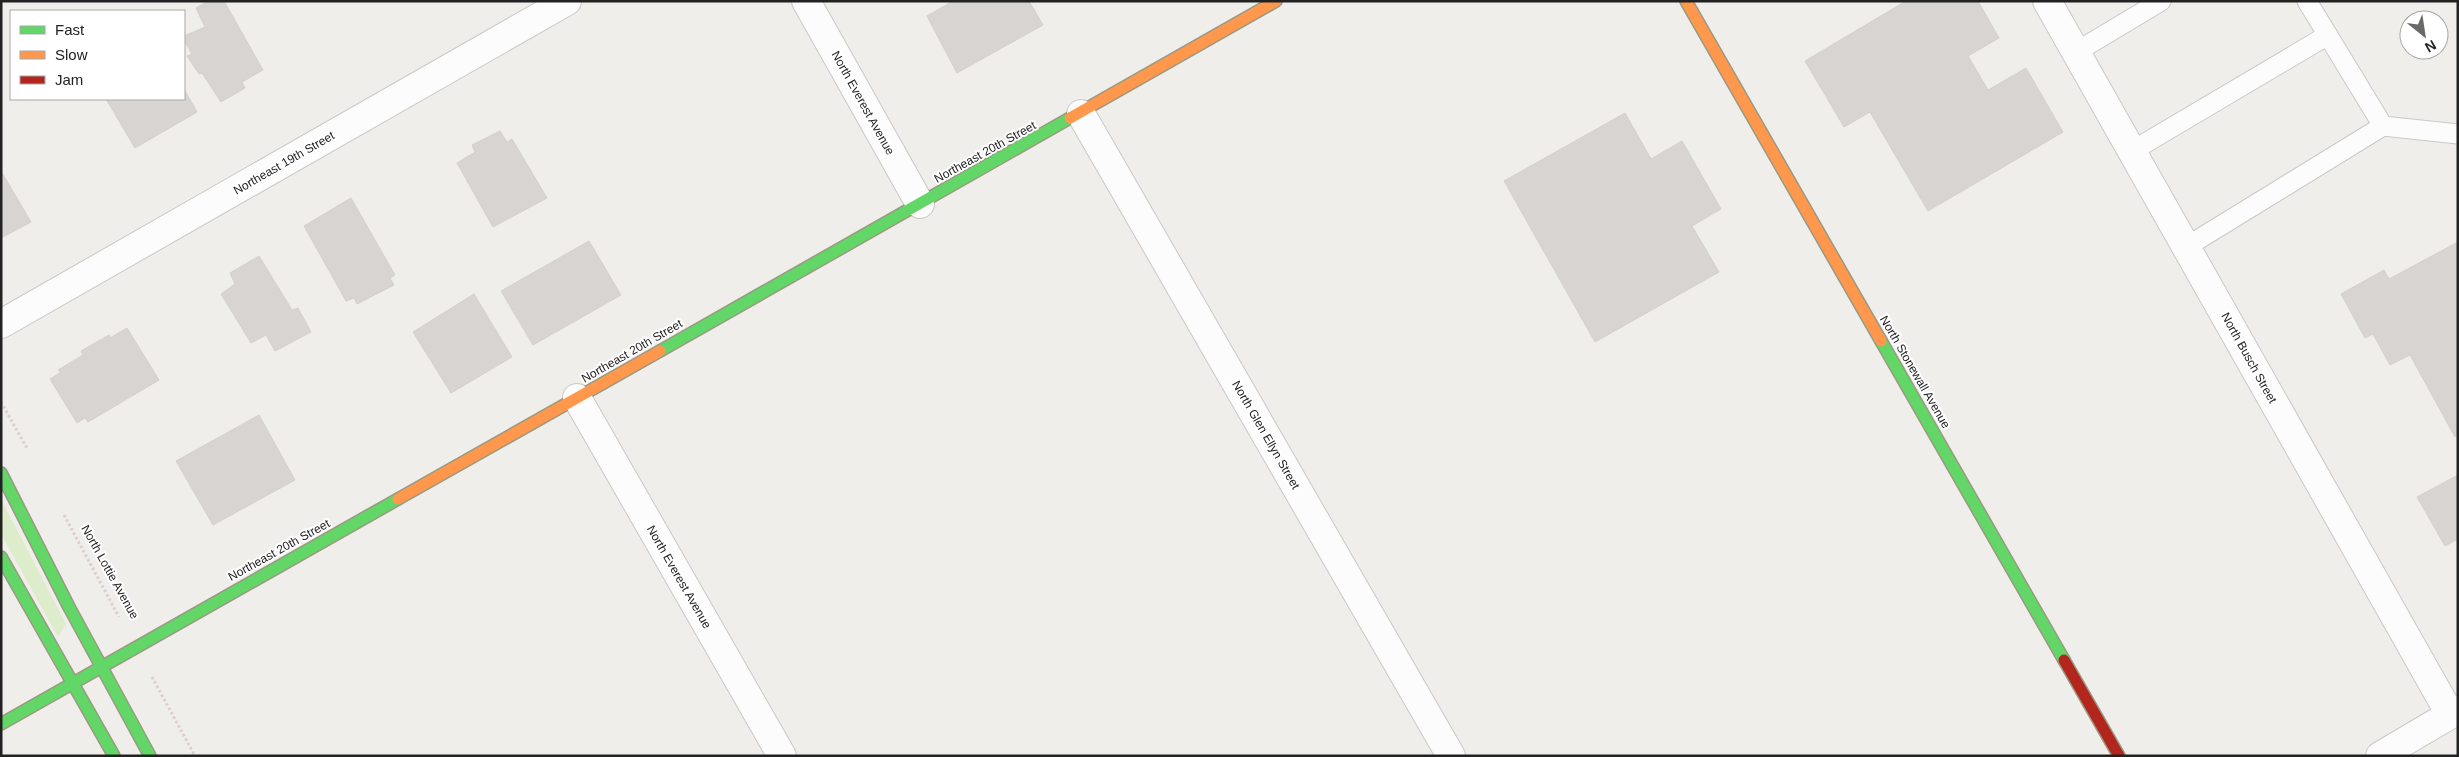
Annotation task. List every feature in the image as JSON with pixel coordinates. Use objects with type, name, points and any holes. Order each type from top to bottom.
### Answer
[{"type":"street","name":"Northeast 19th Street","points":[[1,324],[567,1]]},
{"type":"street","name":"North Everest Avenue","points":[[806,1],[920,204]]},
{"type":"street","name":"Northeast 20th Street","points":[[1,724],[1081,114],[1276,1]]},
{"type":"street","name":"North Stonewall Avenue","points":[[1686,1],[2119,756]]},
{"type":"street","name":"North Busch Street","points":[[2047,1],[2186,247],[2454,712]]},
{"type":"street","name":"North Glen Ellyn Street","points":[[1081,114],[1451,756]]},
{"type":"street","name":"North Everest Avenue","points":[[577,398],[782,756]]},
{"type":"street","points":[[1,473],[101,668],[150,756]]},
{"type":"street","points":[[1,557],[114,756]]},
{"type":"street","points":[[2380,756],[2454,712]]},
{"type":"lane","points":[[2076,52],[2161,1]]},
{"type":"lane","points":[[2308,1],[2383,126]]},
{"type":"lane","points":[[2132,151],[2328,35]]},
{"type":"lane","points":[[2186,247],[2383,126],[2458,134]]},
{"type":"path","points":[[1,402],[32,456]]},
{"type":"path","name":"North Lottie Avenue","points":[[60,507],[195,756]]},
{"type":"green space","points":[[1,499],[66,624],[58,637],[1,534]]},
{"type":"building","points":[[208,1],[224,1],[263,70],[242,82],[245,88],[221,102],[202,73],[199,74],[187,56],[192,54],[185,42],[185,36],[205,27],[196,8]]},
{"type":"building","points":[[953,1],[1029,1],[1043,25],[957,73],[927,16]]},
{"type":"building","points":[[1906,1],[1978,1],[1999,38],[1968,56],[1988,90],[2026,68],[2063,132],[1928,211],[1870,112],[1844,127],[1805,61]]},
{"type":"building","points":[[185,91],[197,112],[135,148],[107,100],[185,100]]},
{"type":"building","points":[[1625,113],[1651,159],[1682,141],[1721,209],[1692,226],[1719,272],[1595,342],[1504,181]]},
{"type":"building","points":[[500,131],[507,142],[512,139],[547,198],[493,227],[457,163],[475,152],[472,145]]},
{"type":"building","points":[[1,171],[31,222],[1,238]]},
{"type":"building","points":[[351,198],[395,275],[390,278],[394,285],[357,304],[354,298],[346,301],[304,226]]},
{"type":"building","points":[[589,241],[621,295],[533,345],[501,291]]},
{"type":"building","points":[[2458,242],[2458,435],[2455,437],[2410,355],[2390,365],[2373,334],[2365,338],[2341,294],[2384,270],[2389,279]]},
{"type":"building","points":[[259,256],[292,310],[298,308],[311,332],[275,351],[266,335],[251,343],[221,294],[235,284],[230,273]]},
{"type":"building","points":[[474,294],[512,357],[451,393],[413,332]]},
{"type":"building","points":[[127,328],[159,380],[88,422],[85,418],[77,423],[50,379],[61,372],[58,370],[83,355],[81,351],[109,335],[110,338]]},
{"type":"building","points":[[259,415],[295,480],[213,525],[176,461]]},
{"type":"building","points":[[2458,475],[2458,539],[2445,546],[2417,497]]},
{"type":"traffic: fast","points":[[660,351],[1070,118]]},
{"type":"traffic: fast","points":[[1881,341],[2064,660]]},
{"type":"traffic: fast","points":[[1,473],[69,607],[150,756]]},
{"type":"traffic: fast","points":[[1,724],[398,499]]},
{"type":"traffic: fast","points":[[1,557],[114,756]]},
{"type":"traffic: slow","points":[[1070,118],[1276,1]]},
{"type":"traffic: slow","points":[[1686,1],[1881,341]]},
{"type":"traffic: slow","points":[[398,499],[660,351]]},
{"type":"traffic: jam","points":[[2064,660],[2119,756]]}]
